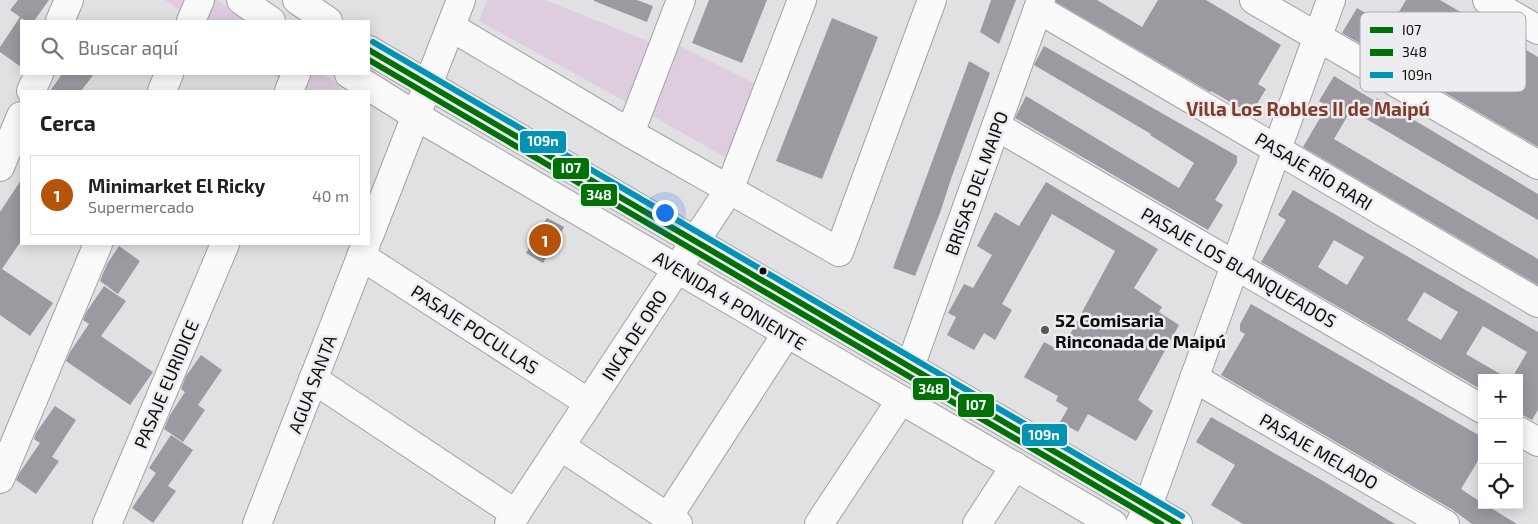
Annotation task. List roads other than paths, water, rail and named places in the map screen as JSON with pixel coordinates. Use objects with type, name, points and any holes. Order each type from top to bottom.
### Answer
[{"type":"street","points":[[60,20],[69,0]]},
{"type":"street","points":[[191,20],[200,0]]},
{"type":"street","points":[[241,0],[271,20]]},
{"type":"street","points":[[298,0],[327,20]]},
{"type":"street","name":"AGUA SANTA","points":[[370,232],[461,0]]},
{"type":"street","points":[[630,133],[682,0]]},
{"type":"street","name":"INCA DE ORO","points":[[513,519],[729,190],[802,0]]},
{"type":"street","points":[[450,27],[630,133],[839,252],[932,0]]},
{"type":"street","points":[[1254,0],[1360,61]]},
{"type":"street","points":[[1144,515],[1331,0]]},
{"type":"street","points":[[1487,0],[1507,12]]},
{"type":"street","name":"BRISAS DEL MAIPO","points":[[910,367],[1040,5]]},
{"type":"street","name":"PASAJE RÍO RARI","points":[[1040,5],[1277,150],[1538,303]]},
{"type":"street","points":[[1526,23],[1538,30]]},
{"type":"street","name":"AVENIDA 4 PONIENTE","points":[[370,51],[970,402],[1144,515],[1178,524]]},
{"type":"street","points":[[31,90],[39,75]]},
{"type":"street","points":[[162,90],[169,75]]},
{"type":"street","points":[[289,90],[296,75]]},
{"type":"street","name":"AVENIDA 4 PONIENTE","points":[[351,75],[416,116],[1113,524]]},
{"type":"street","points":[[1413,92],[1538,165]]},
{"type":"street","points":[[0,167],[20,118]]},
{"type":"street","name":"PASAJE LOS BLANQUEADOS","points":[[996,126],[1478,407]]},
{"type":"street","points":[[0,479],[98,245]]},
{"type":"street","name":"PASAJE EURIDICE","points":[[107,524],[225,245]]},
{"type":"street","name":"AGUA SANTA","points":[[266,520],[313,379],[365,245]]},
{"type":"street","name":"PASAJE POCULLAS","points":[[365,245],[589,403]]},
{"type":"street","points":[[560,446],[673,521],[787,333]]},
{"type":"street","name":"PASAJE MELADO","points":[[1194,378],[1445,524]]},
{"type":"street","points":[[313,379],[513,519]]},
{"type":"street","points":[[819,524],[900,400]]},
{"type":"street","points":[[953,429],[970,402]]},
{"type":"street","points":[[1523,433],[1538,442]]},
{"type":"street","points":[[977,524],[1016,466]]},
{"type":"place","name":"Minimarket El Ricky","points":[[545,240]]},
{"type":"place","name":"52 Comisaria Rinconada de Maipú","points":[[1045,330]]},
{"type":"district","name":"Villa Los Robles II de Maipú","points":[[1308,108]]}]
